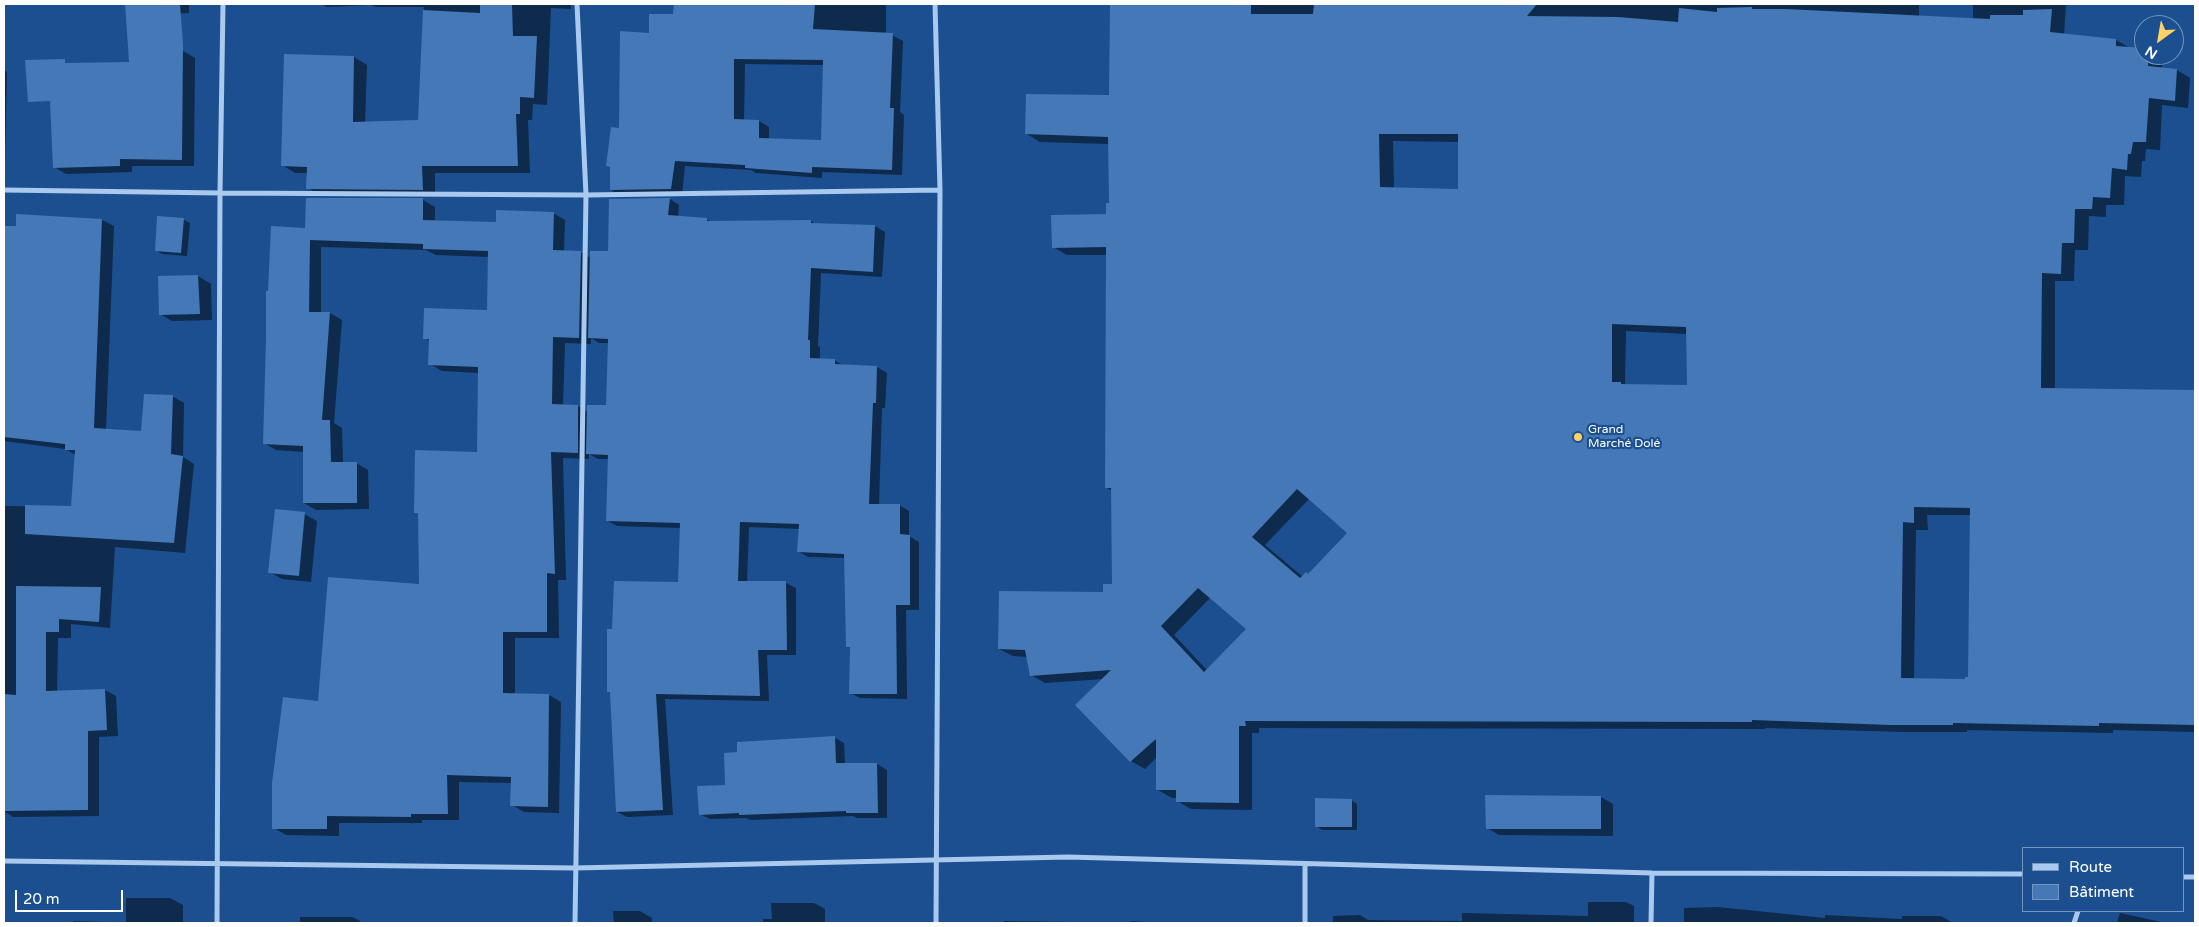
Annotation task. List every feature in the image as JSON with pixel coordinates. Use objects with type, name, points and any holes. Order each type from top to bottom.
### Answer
[{"type":"street","points":[[216,923],[220,193],[223,4]]},
{"type":"street","points":[[575,923],[586,194],[577,4]]},
{"type":"street","points":[[935,4],[940,190],[936,923]]},
{"type":"street","points":[[4,190],[220,193],[586,194],[940,190]]},
{"type":"street","points":[[4,861],[575,868],[1068,857],[1652,873],[2022,874]]},
{"type":"street","points":[[1305,864],[1305,923]]},
{"type":"street","points":[[1651,923],[1652,873]]},
{"type":"building","points":[[125,4],[180,4],[183,44],[182,160],[120,159],[120,166],[53,168],[50,101],[28,102],[25,60],[65,59],[65,63],[129,62]]},
{"type":"building","points":[[674,4],[815,4],[813,29],[893,33],[890,108],[894,108],[892,170],[812,167],[812,173],[745,168],[745,165],[675,161],[671,189],[610,190],[610,167],[606,166],[611,127],[619,128],[620,31],[649,33],[649,14],[673,14]],"holes":[[[734,59],[823,60],[821,140],[759,138],[759,120],[734,119]]]},
{"type":"building","name":"Grand Marché Dolé","points":[[1110,4],[1251,4],[1251,14],[1313,14],[1314,4],[1537,4],[1527,16],[1618,17],[1678,22],[1679,8],[1717,12],[1717,8],[1752,7],[1752,9],[1990,19],[1990,15],[2023,15],[2023,10],[2052,9],[2050,32],[2116,39],[2116,46],[2134,47],[2134,65],[2177,69],[2175,101],[2149,98],[2146,142],[2133,142],[2131,154],[2128,154],[2127,170],[2112,168],[2110,198],[2093,197],[2092,209],[2075,209],[2074,243],[2062,243],[2061,274],[2042,273],[2041,388],[2195,390],[2195,725],[2099,723],[2099,726],[1953,723],[1953,725],[1891,725],[1752,720],[1752,722],[1245,721],[1246,726],[1239,726],[1239,803],[1176,802],[1176,790],[1156,790],[1156,739],[1130,762],[1075,705],[1111,670],[1030,676],[1025,650],[998,649],[999,591],[1103,592],[1103,584],[1112,584],[1111,488],[1105,488],[1106,247],[1052,248],[1051,215],[1106,214],[1106,203],[1109,203],[1108,137],[1025,134],[1026,94],[1109,95]],"holes":[[[1379,134],[1458,134],[1458,189],[1380,187]],[[1612,324],[1686,327],[1687,385],[1621,384],[1621,382],[1612,382]],[[1297,489],[1347,533],[1308,574],[1306,572],[1300,578],[1252,537]],[[1914,507],[1970,508],[1968,677],[1965,677],[1965,679],[1901,678],[1903,522],[1914,523]],[[1198,588],[1246,629],[1204,672],[1161,626]]]},
{"type":"building","points":[[480,5],[512,5],[513,36],[537,36],[534,98],[520,97],[520,114],[516,114],[518,166],[422,166],[423,190],[306,189],[307,167],[281,166],[284,54],[354,56],[353,122],[418,120],[423,10],[480,13]]},
{"type":"building","points":[[306,198],[423,198],[423,220],[496,222],[496,210],[554,212],[553,250],[581,251],[579,338],[553,337],[552,404],[578,405],[578,453],[551,452],[555,574],[547,573],[547,632],[503,632],[503,693],[549,694],[548,807],[510,806],[511,777],[447,775],[448,814],[411,814],[411,817],[327,816],[327,829],[272,829],[272,783],[283,697],[318,701],[328,577],[419,584],[418,513],[414,513],[415,450],[477,452],[478,367],[428,365],[429,339],[423,339],[424,308],[487,310],[488,251],[423,249],[423,244],[310,240],[309,312],[330,312],[322,420],[330,420],[331,462],[357,462],[357,503],[303,503],[303,446],[263,444],[266,291],[268,291],[271,226],[305,228]]},
{"type":"building","points":[[670,198],[668,215],[707,218],[707,221],[811,220],[811,223],[875,225],[873,272],[811,268],[808,340],[810,340],[810,358],[835,359],[835,364],[877,366],[876,403],[873,403],[869,504],[900,504],[900,534],[910,535],[910,605],[896,605],[897,694],[849,694],[850,647],[846,647],[844,554],[797,552],[799,524],[740,522],[738,581],[786,581],[787,650],[758,650],[760,696],[656,694],[663,810],[616,812],[610,692],[607,692],[607,629],[612,629],[614,581],[678,582],[680,523],[606,521],[608,455],[586,454],[587,405],[606,405],[608,339],[588,338],[590,251],[608,251],[609,199]]},
{"type":"building","points":[[16,214],[102,219],[94,428],[141,431],[144,394],[173,395],[171,454],[183,456],[174,543],[25,534],[25,505],[71,506],[75,450],[65,450],[65,444],[4,437],[4,226],[16,226]]},
{"type":"building","points":[[157,216],[184,218],[181,253],[155,251]]},
{"type":"building","points":[[198,275],[200,314],[159,315],[158,276]]},
{"type":"building","points":[[275,509],[305,512],[299,576],[268,573]]},
{"type":"building","points":[[16,586],[101,587],[99,622],[59,619],[59,632],[46,632],[46,691],[105,689],[107,730],[88,731],[88,810],[4,811],[4,694],[16,695]]},
{"type":"building","points":[[835,736],[836,763],[877,763],[878,813],[846,813],[846,811],[699,815],[697,786],[725,785],[724,753],[737,752],[737,742]]},
{"type":"building","points":[[1485,795],[1601,796],[1601,829],[1486,829]]},
{"type":"building","points":[[1315,798],[1352,799],[1352,827],[1315,827]]},
{"type":"place","name":"Grand Marché Dolé","points":[[1578,437]]}]
